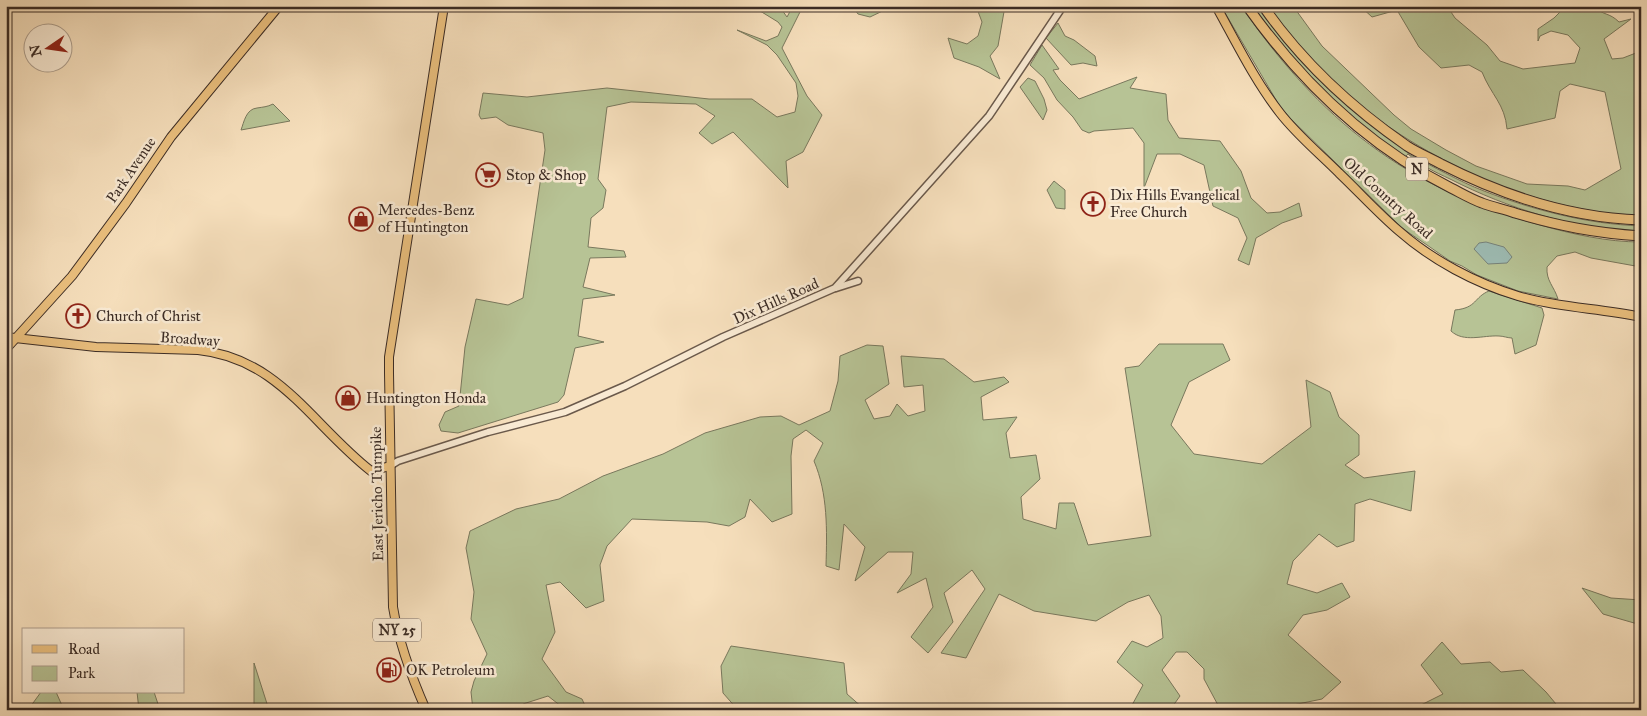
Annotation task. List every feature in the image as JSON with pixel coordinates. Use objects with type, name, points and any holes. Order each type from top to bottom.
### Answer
[{"type":"highway","name":"N","points":[[1247,6],[1276,44],[1330,104],[1390,152],[1432,178],[1482,203],[1573,229],[1641,236]]},
{"type":"highway","name":"N","points":[[1264,6],[1306,60],[1355,107],[1409,147],[1466,176],[1529,200],[1574,212],[1619,220],[1641,220]]},
{"type":"main road","name":"Park Avenue","points":[[6,349],[72,276],[126,203],[171,136],[279,6]]},
{"type":"main road","name":"East Jericho Turnpike","points":[[426,710],[404,656],[393,607],[389,357],[444,6]]},
{"type":"main road","name":"Old Country Road","points":[[1216,6],[1258,80],[1280,114],[1387,220],[1412,241],[1456,269],[1484,283],[1518,296],[1553,304],[1641,317]]},
{"type":"main road","name":"Broadway","points":[[6,338],[96,347],[211,351],[237,358],[255,366],[273,378],[354,458],[371,471],[390,466]]},
{"type":"street","name":"Dix Hills Road","points":[[390,466],[398,461],[488,432],[565,412],[624,386],[723,337],[835,288],[989,116],[1063,6]]},
{"type":"street","points":[[835,288],[858,281]]},
{"type":"green space","points":[[752,6],[779,6],[787,17],[793,6],[803,6],[782,48],[807,96],[822,115],[803,152],[786,161],[788,188],[733,132],[712,144],[699,133],[715,116],[696,104],[631,102],[607,107],[598,179],[606,190],[603,208],[591,218],[588,247],[624,251],[626,257],[590,258],[583,287],[615,295],[583,299],[578,336],[604,342],[575,348],[564,395],[558,402],[458,433],[441,431],[439,425],[445,412],[459,406],[465,347],[476,299],[508,305],[523,298],[545,150],[543,133],[508,125],[496,117],[481,119],[479,115],[483,93],[527,97],[607,88],[709,99],[752,99],[777,117],[795,112],[798,96],[796,83],[777,55],[767,45],[737,30],[766,41],[778,36],[782,27],[778,22]]},
{"type":"green space","points":[[852,6],[893,6],[870,17],[858,14]]},
{"type":"green space","points":[[976,6],[1005,6],[998,46],[990,56],[1000,79],[979,67],[954,58],[948,38],[967,44],[978,36],[982,22]]},
{"type":"green space","points":[[1221,6],[1241,6],[1302,83],[1335,115],[1370,144],[1407,170],[1448,191],[1492,210],[1540,225],[1590,237],[1615,241],[1641,242],[1641,267],[1591,258],[1575,252],[1557,256],[1547,267],[1547,272],[1558,299],[1518,291],[1477,275],[1450,261],[1402,228],[1290,118],[1279,105]]},
{"type":"green space","points":[[1252,6],[1260,6],[1284,39],[1409,150],[1408,154],[1405,157],[1381,142],[1339,106],[1279,41]]},
{"type":"green space","points":[[1268,6],[1293,6],[1322,46],[1394,115],[1411,129],[1446,150],[1476,166],[1527,184],[1568,186],[1585,190],[1621,169],[1605,92],[1570,84],[1560,91],[1555,118],[1507,129],[1501,106],[1482,72],[1469,65],[1441,68],[1419,47],[1397,10],[1372,17],[1360,6],[1447,6],[1455,18],[1487,45],[1500,61],[1523,69],[1575,63],[1580,48],[1568,35],[1551,31],[1540,36],[1538,41],[1538,29],[1554,18],[1566,6],[1594,6],[1619,22],[1631,19],[1604,39],[1612,59],[1623,58],[1641,51],[1641,76],[1637,78],[1636,95],[1641,95],[1641,123],[1639,125],[1641,216],[1600,212],[1559,204],[1518,192],[1477,176],[1438,157],[1401,135],[1366,110],[1335,84],[1308,56]]},
{"type":"green space","points":[[1058,23],[1065,36],[1074,40],[1095,56],[1097,66],[1083,63],[1071,65],[1046,38]]},
{"type":"green space","points":[[1042,45],[1059,69],[1053,70],[1079,99],[1137,77],[1130,88],[1166,94],[1168,120],[1179,138],[1220,141],[1241,171],[1251,198],[1267,213],[1280,212],[1299,203],[1302,216],[1282,223],[1256,238],[1249,265],[1238,260],[1247,238],[1238,218],[1213,206],[1204,165],[1180,154],[1157,154],[1144,188],[1144,143],[1133,128],[1089,133],[1082,130],[1057,100],[1044,78],[1030,65]]},
{"type":"green space","points":[[1028,78],[1035,81],[1044,99],[1047,110],[1043,120],[1020,87]]},
{"type":"green space","points":[[273,104],[290,121],[241,130],[250,111]]},
{"type":"green space","points":[[1408,154],[1465,183],[1503,198],[1561,215],[1621,225],[1641,226],[1641,232],[1591,227],[1542,216],[1472,190],[1423,165]]},
{"type":"green space","points":[[1054,181],[1065,190],[1065,209],[1056,208],[1047,190]]},
{"type":"green space","points":[[1489,291],[1542,308],[1544,315],[1536,345],[1515,354],[1512,338],[1499,336],[1468,338],[1456,335],[1451,331],[1455,310],[1471,305],[1480,296]]},
{"type":"green space","points":[[1159,344],[1223,344],[1230,360],[1189,382],[1171,425],[1194,454],[1262,464],[1311,427],[1306,380],[1330,392],[1339,417],[1359,435],[1359,455],[1345,465],[1364,478],[1415,471],[1411,511],[1370,499],[1355,504],[1354,541],[1337,547],[1319,534],[1293,561],[1287,584],[1317,593],[1342,583],[1350,597],[1327,610],[1303,615],[1288,635],[1341,682],[1322,699],[1293,705],[1290,710],[1223,710],[1219,707],[1204,679],[1204,669],[1187,652],[1176,652],[1162,670],[1180,696],[1170,710],[1134,710],[1131,707],[1143,685],[1117,662],[1132,641],[1147,647],[1163,638],[1161,616],[1149,595],[1128,602],[1096,621],[1034,611],[999,594],[966,658],[941,653],[985,589],[972,570],[944,593],[953,622],[928,653],[911,637],[933,607],[926,578],[897,593],[911,574],[913,552],[888,552],[855,581],[865,547],[844,524],[839,570],[826,566],[824,499],[819,474],[814,461],[823,443],[806,430],[793,439],[791,456],[792,514],[772,522],[750,499],[745,517],[729,526],[707,522],[632,519],[607,546],[600,565],[604,601],[586,608],[560,582],[546,585],[555,632],[542,659],[566,692],[582,699],[587,710],[566,710],[548,696],[523,704],[522,710],[473,710],[471,692],[474,681],[487,654],[471,619],[474,592],[466,548],[470,531],[516,509],[559,499],[603,476],[663,454],[705,433],[760,417],[781,416],[799,425],[830,411],[838,381],[840,356],[867,345],[883,346],[889,384],[865,400],[874,419],[890,416],[897,404],[908,416],[925,411],[923,385],[904,387],[901,356],[944,359],[974,382],[1004,377],[1009,382],[981,397],[983,420],[1017,417],[1006,433],[1010,458],[1036,455],[1040,479],[1021,497],[1023,519],[1056,529],[1059,503],[1074,503],[1088,545],[1151,536],[1125,368],[1139,366]]},
{"type":"green space","points":[[1582,588],[1611,598],[1641,600],[1641,625],[1603,614]]},
{"type":"green space","points":[[1442,642],[1461,664],[1490,662],[1501,672],[1523,670],[1546,692],[1561,710],[1544,710],[1535,705],[1500,705],[1496,710],[1425,710],[1421,705],[1443,694],[1421,665]]},
{"type":"green space","points":[[731,646],[844,663],[847,694],[863,708],[873,710],[738,710],[723,693],[721,666]]},
{"type":"green space","points":[[254,663],[269,710],[243,710],[254,705]]},
{"type":"green space","points":[[40,694],[57,694],[64,710],[28,710]]},
{"type":"green space","points":[[137,694],[155,694],[160,710],[139,710]]},
{"type":"water","points":[[1486,242],[1504,247],[1512,257],[1507,263],[1488,264],[1474,249],[1479,243]]},
{"type":"place","name":"Stop & Shop","points":[[488,175]]},
{"type":"place","name":"Dix Hills Evangelical Free Church","points":[[1093,204]]},
{"type":"place","name":"Mercedes-Benz of Huntington","points":[[361,219]]},
{"type":"place","name":"Church of Christ","points":[[78,316]]},
{"type":"place","name":"Huntington Honda","points":[[348,398]]},
{"type":"place","name":"OK Petroleum","points":[[389,670]]}]
